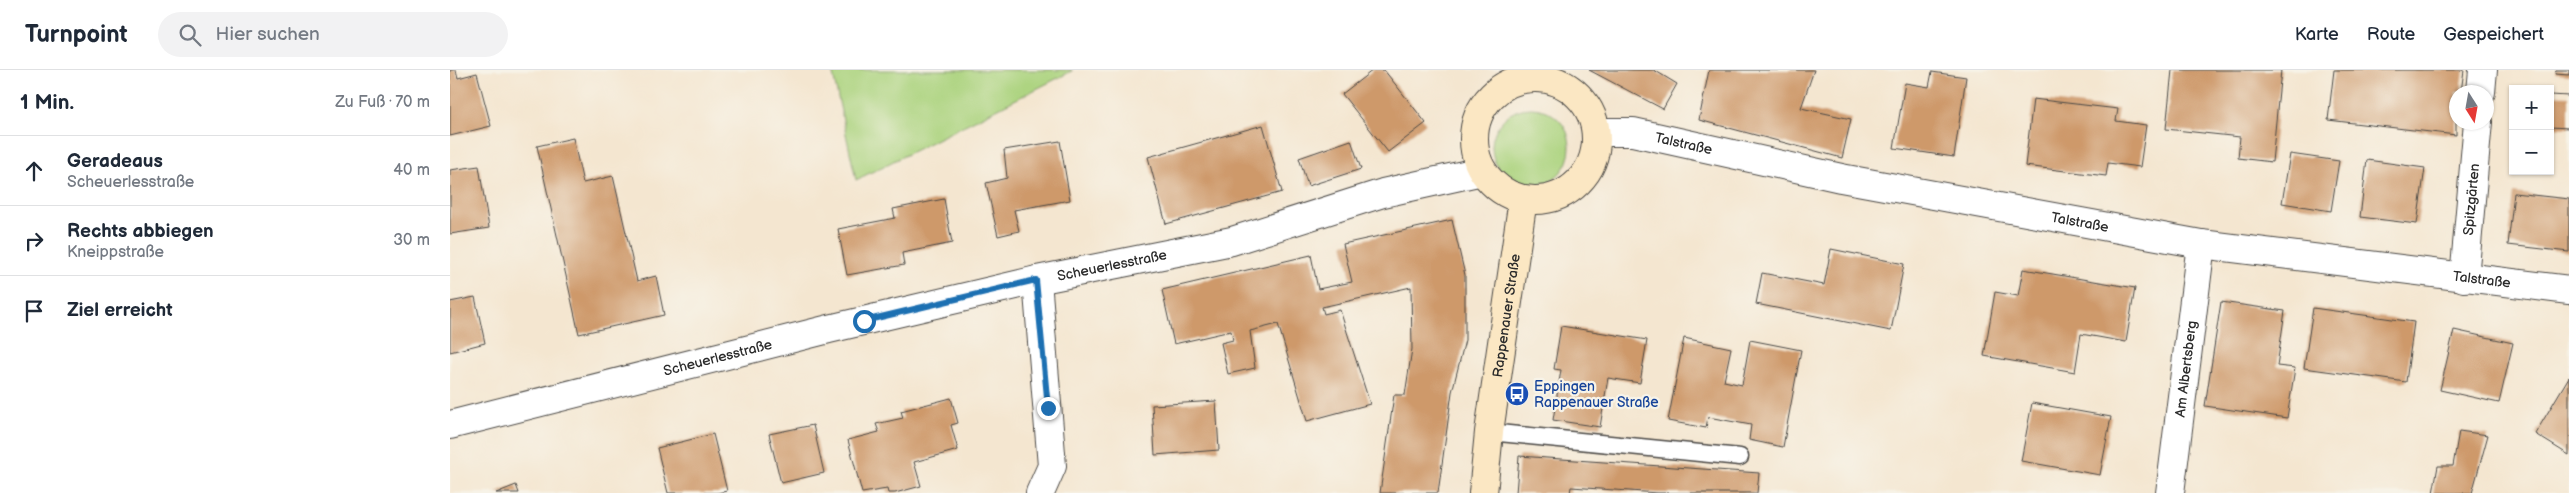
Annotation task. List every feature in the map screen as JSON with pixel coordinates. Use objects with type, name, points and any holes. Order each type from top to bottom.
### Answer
[{"type":"street","points":[[2482,85],[2483,70]]},
{"type":"street","points":[[1525,74],[1544,77],[1566,85],[1577,93],[1591,112],[1597,132],[1595,154],[1584,176],[1568,191],[1544,200],[1523,199],[1504,192],[1482,171],[1475,149],[1474,128],[1478,113],[1490,96],[1525,74]]},
{"type":"street","name":"Spitzgärten","points":[[2464,278],[2477,130]]},
{"type":"street","name":"Talstraße","points":[[1597,132],[1632,132],[1841,178],[2201,244],[2569,290]]},
{"type":"street","name":"Scheuerlesstraße","points":[[450,425],[828,329],[1036,280],[1232,241],[1383,193],[1482,171]]},
{"type":"street","name":"Rappenauer Straße","points":[[1483,493],[1489,432],[1523,199]]},
{"type":"street","name":"Am Albertsberg","points":[[2170,493],[2201,244]]},
{"type":"street","points":[[1036,280],[1052,466],[1040,493]]},
{"type":"lane","points":[[1489,432],[1740,457]]},
{"type":"green space","points":[[832,70],[1072,70],[1072,71],[856,180]]},
{"type":"green space","points":[[1523,108],[1539,108],[1553,114],[1564,125],[1570,139],[1570,155],[1564,169],[1553,180],[1539,186],[1523,186],[1509,180],[1498,169],[1492,155],[1492,139],[1498,125],[1509,114]]},
{"type":"building","points":[[450,70],[456,70],[458,78],[477,73],[491,126],[450,136]]},
{"type":"building","points":[[1373,70],[1384,70],[1426,123],[1388,152],[1342,94]]},
{"type":"building","points":[[1589,70],[1654,70],[1677,84],[1663,109]]},
{"type":"building","points":[[1709,70],[1814,70],[1801,108],[1851,119],[1842,158],[1699,120]]},
{"type":"building","points":[[2172,70],[2281,70],[2272,162],[2238,158],[2240,137],[2166,129]]},
{"type":"building","points":[[2334,70],[2464,70],[2462,85],[2449,85],[2449,130],[2456,130],[2456,135],[2328,120]]},
{"type":"building","points":[[2556,70],[2569,70],[2569,75],[2555,74]]},
{"type":"building","points":[[1932,72],[1966,77],[1954,157],[1894,148],[1905,83],[1929,87]]},
{"type":"building","points":[[2554,95],[2569,96],[2569,128],[2554,127]]},
{"type":"building","points":[[2033,99],[2118,109],[2116,121],[2146,125],[2140,167],[2108,163],[2106,176],[2025,166]]},
{"type":"building","points":[[1263,125],[1282,192],[1166,224],[1148,157]]},
{"type":"building","points":[[573,138],[583,183],[613,176],[637,281],[656,276],[664,315],[579,334],[537,146]]},
{"type":"building","points":[[1351,140],[1361,169],[1308,186],[1299,158]]},
{"type":"building","points":[[1060,141],[1070,200],[1014,210],[1019,231],[998,236],[986,183],[1007,178],[1004,150]]},
{"type":"building","points":[[2290,154],[2339,161],[2331,211],[2282,203]]},
{"type":"building","points":[[2367,160],[2425,168],[2417,224],[2360,217]]},
{"type":"building","points":[[479,166],[489,228],[450,234],[450,170]]},
{"type":"building","points":[[2514,193],[2569,199],[2569,252],[2508,245]]},
{"type":"building","points":[[944,199],[952,243],[902,253],[904,265],[847,275],[838,229],[895,218],[893,209]]},
{"type":"building","points":[[1452,220],[1465,275],[1465,340],[1452,392],[1438,493],[1380,493],[1394,395],[1405,395],[1412,349],[1411,287],[1322,307],[1324,314],[1340,310],[1370,404],[1307,421],[1278,324],[1250,331],[1255,368],[1228,374],[1221,343],[1233,340],[1231,331],[1174,344],[1162,290],[1311,255],[1318,289],[1352,282],[1343,244]]},
{"type":"building","points":[[1831,249],[1904,264],[1891,331],[1756,304],[1762,273],[1824,285]]},
{"type":"building","points":[[2023,269],[2135,288],[2126,342],[2081,334],[2075,372],[1984,356],[1995,292],[2018,296]]},
{"type":"building","points":[[475,297],[485,343],[450,352],[450,302]]},
{"type":"building","points":[[2221,302],[2285,311],[2277,366],[2295,368],[2287,418],[2205,406]]},
{"type":"building","points":[[2313,308],[2414,322],[2406,382],[2304,368]]},
{"type":"building","points":[[1561,326],[1647,340],[1640,383],[1608,378],[1600,427],[1553,420],[1561,370],[1554,369]]},
{"type":"building","points":[[2454,330],[2513,343],[2499,403],[2440,390]]},
{"type":"building","points":[[1684,338],[1731,348],[1724,381],[1742,385],[1750,340],[1801,350],[1783,447],[1749,440],[1751,425],[1708,417],[1706,428],[1668,421]]},
{"type":"building","points":[[2569,377],[2569,455],[2535,434]]},
{"type":"building","points":[[951,398],[958,423],[951,425],[958,450],[914,462],[921,486],[895,493],[888,493],[887,489],[862,493],[848,440],[879,432],[876,424],[903,418],[901,411]]},
{"type":"building","points":[[1216,401],[1219,450],[1155,455],[1152,405]]},
{"type":"building","points":[[2032,403],[2111,417],[2100,475],[2021,461]]},
{"type":"building","points":[[813,425],[824,473],[781,483],[769,434]]},
{"type":"building","points":[[2459,431],[2488,435],[2472,493],[2433,493],[2438,466],[2453,466]]},
{"type":"building","points":[[713,434],[727,491],[717,493],[668,493],[657,448]]},
{"type":"building","points":[[1519,456],[1759,473],[1757,493],[1658,493],[1571,487],[1570,493],[1516,493]]},
{"type":"building","points":[[516,485],[519,493],[496,493]]},
{"type":"place","name":"Eppingen Rappenauer Straße","points":[[1517,394]]},
{"type":"route","points":[[864,321],[1036,280],[1048,408]]}]
